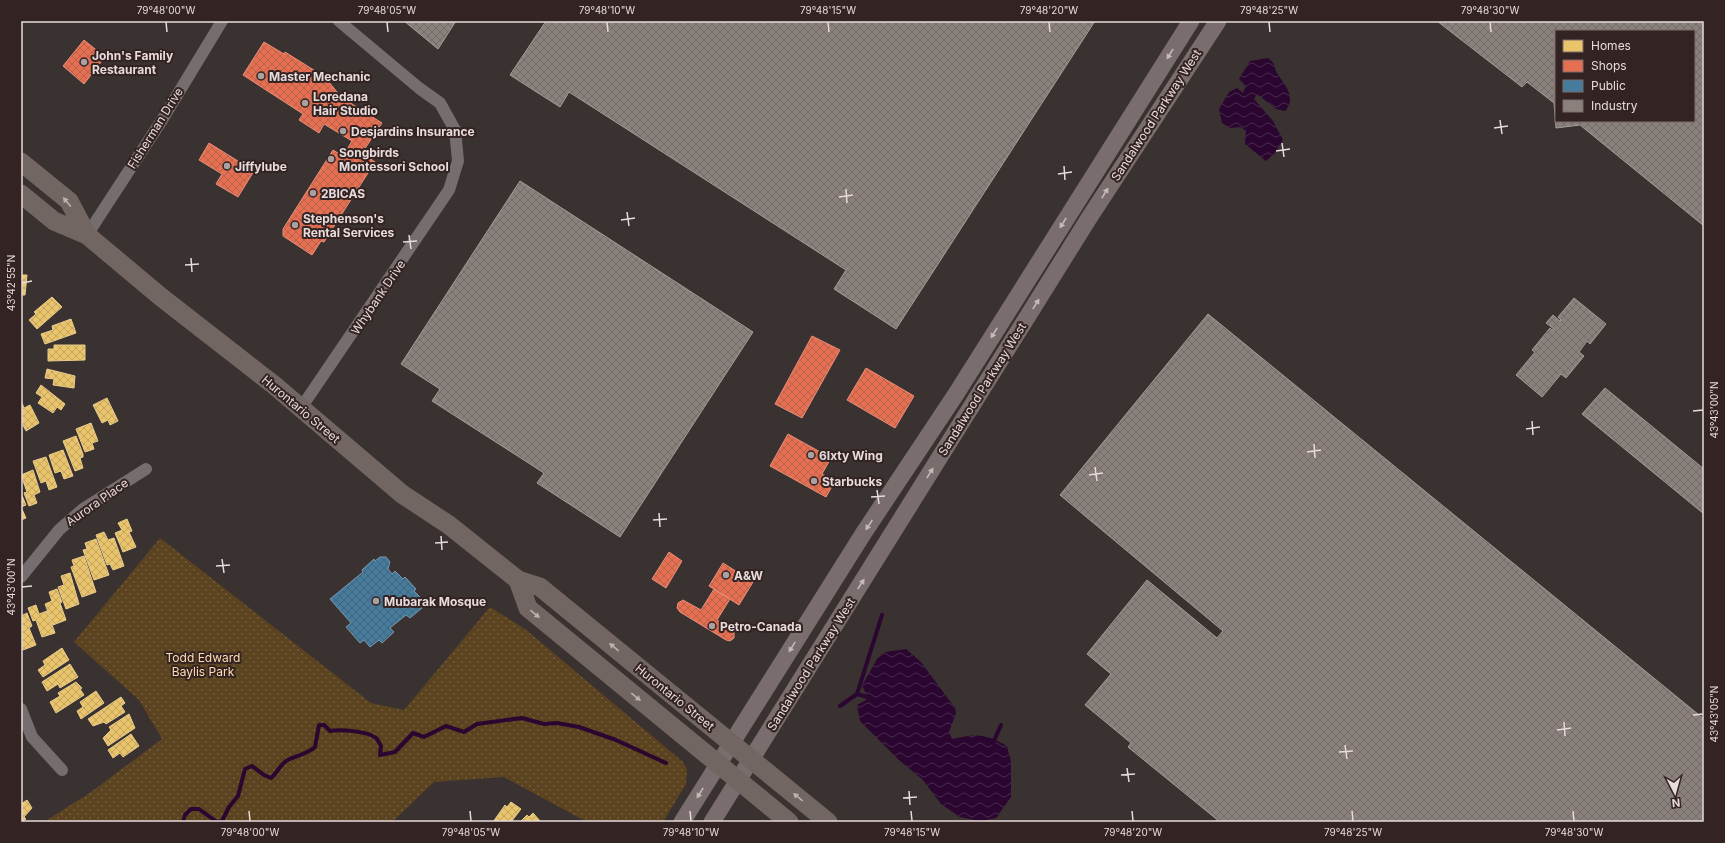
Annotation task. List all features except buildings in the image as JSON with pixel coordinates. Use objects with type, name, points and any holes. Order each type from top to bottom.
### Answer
[{"type":"main road","name":"Sandalwood Parkway West","points":[[682,822],[863,534],[960,388],[1191,21]]},
{"type":"main road","name":"Sandalwood Parkway West","points":[[712,822],[1102,198],[1218,21]]},
{"type":"main road","name":"Hurontario Street","points":[[21,162],[69,201],[86,236]]},
{"type":"main road","name":"Hurontario Street","points":[[21,194],[54,221],[86,236],[243,360],[402,494],[449,525],[518,580],[540,587],[828,822]]},
{"type":"main road","name":"Hurontario Street","points":[[518,580],[528,608],[789,822]]},
{"type":"street","name":"Fisherman Drive","points":[[86,236],[162,120],[222,21]]},
{"type":"street","name":"Whybank Drive","points":[[301,408],[449,190],[458,161],[455,130],[440,103],[419,88],[339,21]]},
{"type":"street","name":"Aurora Place","points":[[21,577],[59,530],[84,509],[146,469]]},
{"type":"street","points":[[21,709],[32,737],[62,770]]},
{"type":"green space","name":"Todd Edward Baylis Park","points":[[160,538],[371,703],[404,710],[490,607],[525,629],[683,762],[687,769],[686,784],[663,822],[587,822],[504,777],[434,782],[392,822],[44,822],[91,792],[162,739],[139,700],[74,642]]},
{"type":"water","points":[[1268,58],[1271,60],[1286,87],[1290,96],[1290,101],[1285,111],[1276,109],[1257,94],[1254,99],[1273,121],[1283,140],[1275,153],[1266,161],[1245,144],[1246,131],[1241,127],[1230,128],[1222,123],[1219,109],[1229,92],[1237,88],[1243,93],[1246,86],[1239,79],[1250,61]]},
{"type":"water","points":[[906,649],[921,662],[955,708],[956,713],[949,732],[952,739],[968,736],[980,736],[992,739],[1007,746],[1011,762],[1011,797],[996,818],[980,821],[960,817],[941,804],[923,780],[899,760],[860,721],[857,705],[866,700],[867,695],[862,686],[877,659],[885,652]]},
{"type":"waterway","points":[[857,694],[882,615]]},
{"type":"waterway","points":[[840,706],[857,694],[871,698]]},
{"type":"waterway","points":[[217,822],[222,821],[229,807],[238,796],[245,769],[252,766],[264,775],[271,778],[286,761],[308,752],[315,747],[319,725],[324,725],[330,731],[353,731],[372,736],[377,739],[381,746],[380,755],[395,752],[413,733],[424,737],[446,726],[464,732],[477,724],[522,718],[544,724],[557,723],[579,727],[616,740],[666,763]]},
{"type":"waterway","points":[[993,743],[1001,725]]},
{"type":"waterway","points":[[183,822],[185,815],[191,809],[199,809],[217,822]]},
{"type":"place","name":"John's Family Restaurant","points":[[84,62]]},
{"type":"place","name":"Master Mechanic","points":[[261,76]]},
{"type":"place","name":"Loredana Hair Studio","points":[[305,103]]},
{"type":"place","name":"Desjardins Insurance","points":[[343,131]]},
{"type":"place","name":"Songbirds Montessori School","points":[[331,159]]},
{"type":"place","name":"Jiffylube","points":[[227,166]]},
{"type":"place","name":"2BICAS","points":[[313,193]]},
{"type":"place","name":"Stephenson's Rental Services","points":[[295,225]]},
{"type":"place","name":"6Ixty Wing","points":[[811,455]]},
{"type":"place","name":"Starbucks","points":[[814,481]]},
{"type":"place","name":"A&W","points":[[726,575]]},
{"type":"place","name":"Mubarak Mosque","points":[[376,601]]},
{"type":"place","name":"Petro-Canada","points":[[712,626]]}]
